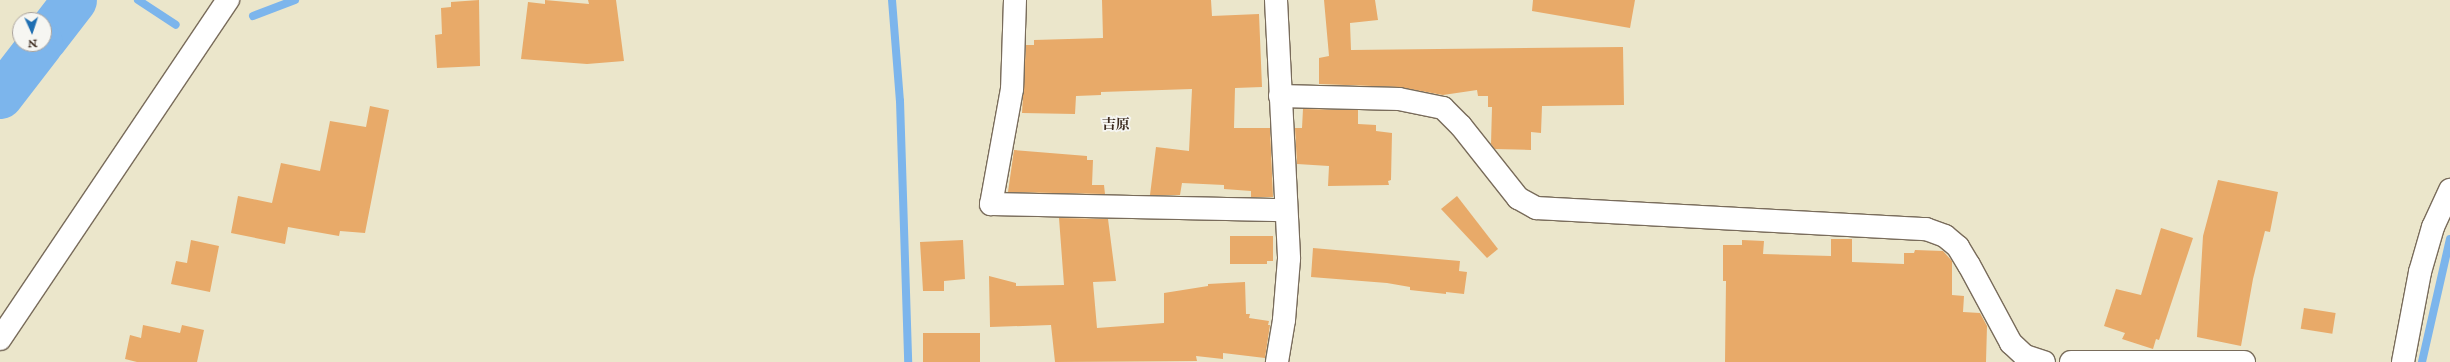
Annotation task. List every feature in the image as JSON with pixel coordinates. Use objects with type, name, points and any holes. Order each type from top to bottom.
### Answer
[{"type":"street","points":[[0,339],[228,0]]},
{"type":"street","points":[[1015,0],[1012,89],[991,204],[1286,210]]},
{"type":"street","points":[[1276,0],[1289,259],[1284,320],[1277,362]]},
{"type":"street","points":[[1280,96],[1399,99],[1443,108],[1461,126],[1518,198],[1536,208],[1926,229],[1945,236],[1958,248],[1969,265],[2011,343],[2025,356],[2044,362]]},
{"type":"street","points":[[2403,362],[2420,272],[2433,227],[2450,190]]},
{"type":"street","points":[[2071,362],[2244,362]]},
{"type":"building","points":[[479,0],[480,66],[437,68],[435,35],[442,34],[441,8],[451,7],[451,2]]},
{"type":"building","points":[[545,0],[589,4],[588,0],[616,0],[624,61],[587,64],[521,59],[528,2],[545,4]]},
{"type":"building","points":[[1102,0],[1211,0],[1212,16],[1259,14],[1262,87],[1235,88],[1234,128],[1270,128],[1273,197],[1251,197],[1251,191],[1224,189],[1224,185],[1182,183],[1180,195],[1150,195],[1156,147],[1189,151],[1192,89],[1101,92],[1101,95],[1076,96],[1075,114],[1022,113],[1026,45],[1034,45],[1034,40],[1103,38]]},
{"type":"building","points":[[1324,0],[1375,0],[1378,20],[1350,23],[1351,50],[1623,47],[1624,105],[1542,106],[1541,133],[1531,132],[1531,150],[1495,149],[1491,144],[1492,107],[1488,107],[1488,96],[1478,96],[1477,90],[1443,95],[1399,87],[1319,84],[1319,58],[1329,56]]},
{"type":"building","points":[[1533,0],[1635,0],[1630,28],[1532,11]]},
{"type":"building","points":[[370,106],[389,110],[365,233],[340,231],[339,236],[288,227],[285,244],[231,233],[238,196],[272,203],[281,163],[320,171],[330,121],[366,127]]},
{"type":"building","points":[[1303,109],[1358,110],[1358,124],[1376,125],[1376,131],[1392,133],[1391,180],[1388,181],[1389,185],[1328,186],[1329,166],[1297,164],[1295,128],[1302,128]]},
{"type":"building","points":[[1014,150],[1087,156],[1087,160],[1093,160],[1092,185],[1104,185],[1105,194],[1008,192]]},
{"type":"building","points":[[2218,180],[2278,192],[2270,232],[2265,231],[2253,279],[2241,346],[2197,337],[2203,236]]},
{"type":"building","points":[[1457,196],[1498,249],[1487,258],[1441,209]]},
{"type":"building","points":[[1059,218],[1108,219],[1116,281],[1093,282],[1097,328],[1164,323],[1164,293],[1208,286],[1208,284],[1245,282],[1246,314],[1250,314],[1249,318],[1269,321],[1268,325],[1270,325],[1265,358],[1223,353],[1223,359],[1196,356],[1197,361],[1055,362],[1051,325],[990,327],[989,276],[1016,283],[1016,286],[1064,285]]},
{"type":"building","points":[[2161,228],[2193,238],[2159,340],[2156,339],[2153,349],[2122,339],[2125,333],[2104,326],[2116,289],[2141,295]]},
{"type":"building","points":[[1230,236],[1273,236],[1273,261],[1267,261],[1267,264],[1230,264]]},
{"type":"building","points":[[1831,239],[1852,239],[1852,262],[1904,264],[1904,253],[1914,253],[1915,250],[1943,251],[1952,261],[1952,295],[1964,296],[1963,312],[1980,313],[1987,326],[1986,362],[1725,362],[1726,281],[1723,281],[1723,245],[1742,245],[1742,240],[1764,241],[1763,254],[1831,256]]},
{"type":"building","points":[[191,240],[219,246],[210,292],[171,284],[176,261],[187,263]]},
{"type":"building","points":[[963,240],[965,279],[944,281],[944,291],[923,291],[920,242]]},
{"type":"building","points":[[1313,248],[1460,261],[1459,271],[1467,272],[1464,294],[1446,292],[1446,294],[1410,290],[1410,287],[1387,283],[1311,277]]},
{"type":"building","points":[[2304,308],[2336,313],[2332,334],[2301,329]]},
{"type":"building","points":[[143,325],[180,333],[182,325],[204,330],[197,362],[137,362],[125,359],[130,335],[141,338]]},
{"type":"building","points":[[923,333],[980,333],[980,362],[923,362]]},
{"type":"waterway","points":[[52,29],[74,0]]},
{"type":"waterway","points":[[138,0],[176,25]]},
{"type":"waterway","points":[[253,16],[295,0]]},
{"type":"waterway","points":[[892,0],[900,101],[908,362]]},
{"type":"waterway","points":[[0,96],[34,52]]},
{"type":"waterway","points":[[2422,362],[2450,239]]},
{"type":"district","name":"吉原","points":[[1116,125]]}]
